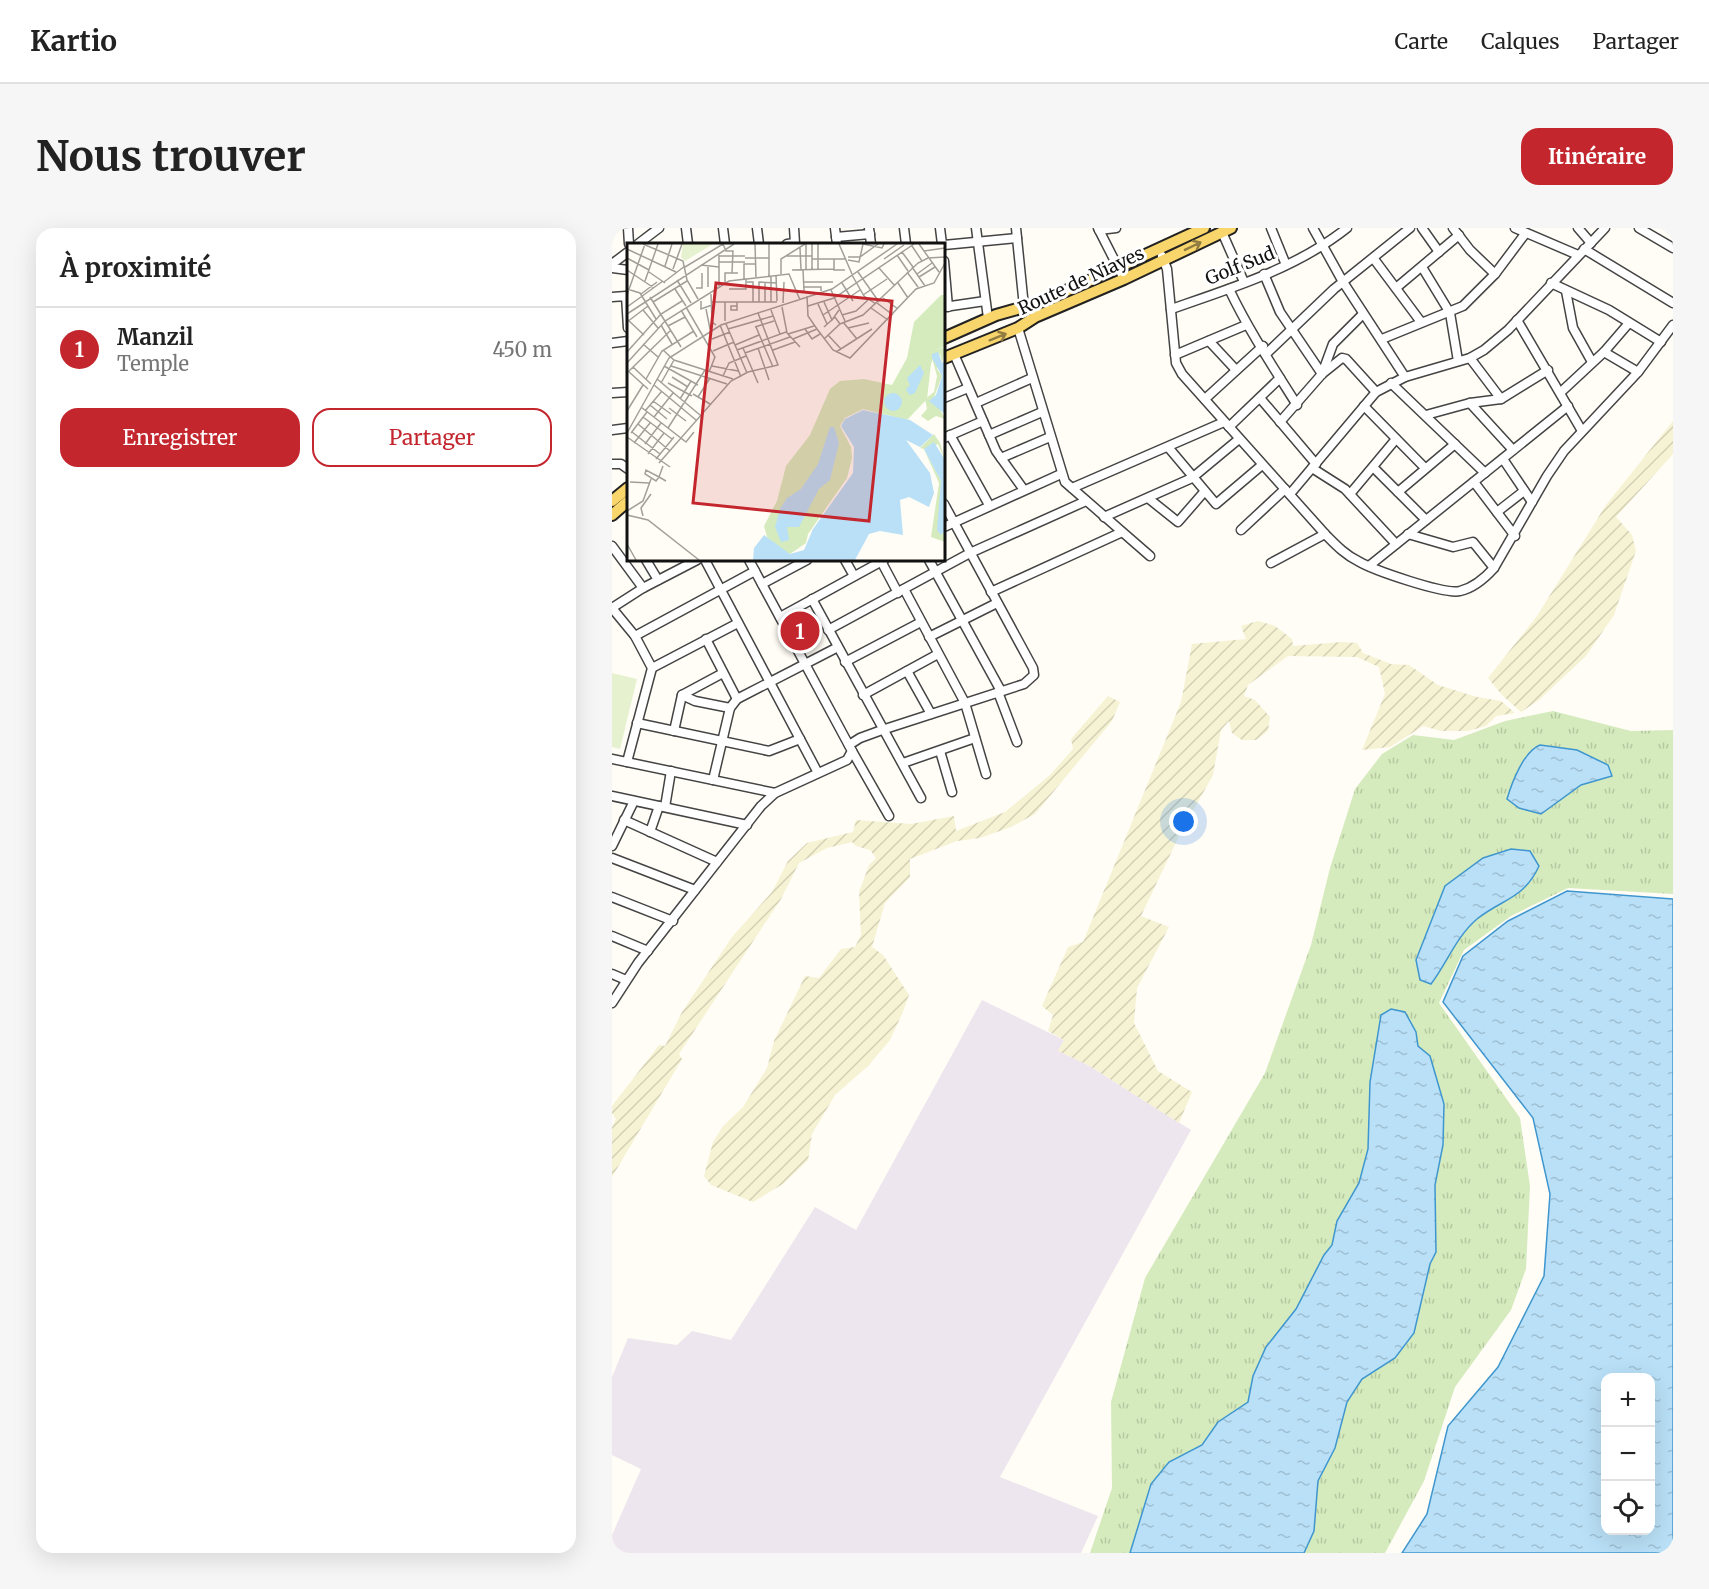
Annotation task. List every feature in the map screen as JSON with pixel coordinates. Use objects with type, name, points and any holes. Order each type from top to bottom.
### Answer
[{"type":"main road","name":"Route de Niayes","points":[[945,338],[987,318],[1024,307],[1200,229]]},
{"type":"main road","name":"Route de Niayes","points":[[949,356],[1018,328],[1035,317],[1124,279],[1227,230]]},
{"type":"main road","points":[[612,501],[627,489]]},
{"type":"main road","points":[[612,515],[627,502]]},
{"type":"street","points":[[627,228],[629,243]]},
{"type":"street","points":[[639,243],[659,228]]},
{"type":"street","points":[[686,228],[688,243]]},
{"type":"street","points":[[723,228],[725,243]]},
{"type":"street","points":[[757,228],[759,243]]},
{"type":"street","points":[[794,228],[795,243]]},
{"type":"street","points":[[904,228],[906,243]]},
{"type":"street","points":[[940,228],[943,243]]},
{"type":"street","points":[[976,228],[987,318]]},
{"type":"street","points":[[1016,228],[1024,307]]},
{"type":"street","points":[[1116,228],[1098,229],[1124,279]]},
{"type":"street","points":[[1271,228],[1286,265]]},
{"type":"street","points":[[1313,228],[1343,282],[1405,377]]},
{"type":"street","name":"Golf Sud","points":[[1171,309],[1229,289],[1286,265],[1323,247],[1347,228]]},
{"type":"street","points":[[1204,399],[1236,370],[1293,328],[1343,282],[1410,228]]},
{"type":"street","points":[[1422,228],[1439,252]]},
{"type":"street","points":[[1515,228],[1525,234],[1581,252],[1673,303]]},
{"type":"street","points":[[1578,228],[1592,243]]},
{"type":"street","points":[[1241,530],[1314,466],[1376,392],[1405,377],[1470,358],[1497,340],[1605,228]]},
{"type":"street","points":[[1645,229],[1673,248]]},
{"type":"street","points":[[1227,230],[1244,282]]},
{"type":"street","points":[[836,237],[869,231]]},
{"type":"street","points":[[1396,288],[1439,252],[1456,232],[1495,273]]},
{"type":"street","points":[[1382,339],[1421,322],[1450,313],[1474,296],[1525,234]]},
{"type":"street","points":[[945,245],[1017,238]]},
{"type":"street","points":[[1158,248],[1167,269],[1178,368],[1226,425],[1348,556],[1417,583],[1459,592],[1483,579],[1494,568],[1515,536],[1547,476],[1582,430],[1638,372],[1673,325]]},
{"type":"street","points":[[612,255],[627,253]]},
{"type":"street","points":[[612,266],[627,253]]},
{"type":"street","points":[[1374,259],[1421,322]]},
{"type":"street","points":[[612,266],[627,270]]},
{"type":"street","points":[[1422,267],[1450,313],[1458,361]]},
{"type":"street","points":[[1264,274],[1280,312],[1322,374]]},
{"type":"street","points":[[1551,283],[1609,310],[1661,342]]},
{"type":"street","points":[[945,284],[946,307],[985,301]]},
{"type":"street","points":[[1229,289],[1246,325],[1265,350],[1297,405]]},
{"type":"street","points":[[1566,291],[1573,328],[1592,362]]},
{"type":"street","points":[[612,297],[627,296]]},
{"type":"street","points":[[1322,374],[1333,344],[1363,314]]},
{"type":"street","points":[[1517,320],[1582,430]]},
{"type":"street","points":[[1561,392],[1604,352],[1629,323]]},
{"type":"street","points":[[1175,354],[1246,325]]},
{"type":"street","points":[[1018,328],[1061,474],[1072,488],[1120,533],[1149,556]]},
{"type":"street","points":[[612,343],[627,341]]},
{"type":"street","points":[[1209,341],[1236,370]]},
{"type":"street","points":[[1604,352],[1638,372]]},
{"type":"street","points":[[949,356],[976,403],[1001,458],[1024,490]]},
{"type":"street","points":[[1280,422],[1322,374],[1344,358],[1376,392]]},
{"type":"street","points":[[1470,358],[1501,399]]},
{"type":"street","points":[[1426,416],[1470,403],[1501,399],[1548,370]]},
{"type":"street","points":[[976,403],[1032,378]]},
{"type":"street","points":[[1072,488],[1226,425],[1260,398],[1280,378]]},
{"type":"street","points":[[1391,383],[1485,473]]},
{"type":"street","points":[[945,398],[968,388]]},
{"type":"street","points":[[612,393],[627,392]]},
{"type":"street","points":[[1260,398],[1314,466],[1350,494],[1396,544]]},
{"type":"street","points":[[1470,403],[1513,450]]},
{"type":"street","points":[[1364,406],[1425,468]]},
{"type":"street","points":[[1369,566],[1568,406]]},
{"type":"street","points":[[989,435],[1042,412]]},
{"type":"street","points":[[983,421],[947,436],[989,505]]},
{"type":"street","points":[[612,430],[627,428]]},
{"type":"street","points":[[1001,458],[1050,437]]},
{"type":"street","points":[[1104,517],[1192,478],[1239,439]]},
{"type":"street","points":[[1350,494],[1396,439]]},
{"type":"street","points":[[1398,492],[1455,444]]},
{"type":"street","points":[[1168,447],[1216,504],[1262,465]]},
{"type":"street","points":[[1503,459],[1532,502]]},
{"type":"street","points":[[612,464],[621,464],[627,468]]},
{"type":"street","points":[[1374,468],[1426,520]]},
{"type":"street","points":[[945,526],[1061,474]]},
{"type":"street","points":[[1474,482],[1515,536]]},
{"type":"street","points":[[1497,512],[1524,491]]},
{"type":"street","points":[[1148,498],[1176,522],[1180,521],[1204,492]]},
{"type":"street","points":[[828,630],[970,553],[1086,501]]},
{"type":"street","points":[[612,1003],[626,980],[695,890],[776,793],[847,760],[850,748],[860,738],[1030,681],[1034,672],[945,506]]},
{"type":"street","points":[[991,592],[1120,533]]},
{"type":"street","points":[[1271,563],[1326,534]]},
{"type":"street","points":[[1408,534],[1421,540],[1453,547],[1473,542],[1494,568]]},
{"type":"street","points":[[612,546],[627,560]]},
{"type":"street","points":[[628,561],[643,588]]},
{"type":"street","points":[[647,561],[658,580]]},
{"type":"street","points":[[627,762],[652,668],[635,636],[612,608],[643,588],[695,561]]},
{"type":"street","points":[[706,561],[818,772]]},
{"type":"street","points":[[750,561],[889,816]]},
{"type":"street","points":[[846,561],[854,576]]},
{"type":"street","points":[[780,617],[880,561]]},
{"type":"street","points":[[883,561],[921,622],[964,703],[986,774]]},
{"type":"street","points":[[930,561],[1000,692],[1017,742]]},
{"type":"street","points":[[762,584],[792,563]]},
{"type":"street","points":[[635,636],[755,571]]},
{"type":"street","points":[[812,599],[921,798]]},
{"type":"street","points":[[929,637],[997,603]]},
{"type":"street","points":[[845,662],[921,622]]},
{"type":"street","points":[[652,668],[738,623]]},
{"type":"street","points":[[706,639],[737,699]]},
{"type":"street","points":[[713,780],[730,708],[737,699],[838,647]]},
{"type":"street","points":[[863,695],[938,654]]},
{"type":"street","points":[[907,671],[931,714]]},
{"type":"street","points":[[674,731],[682,695],[723,673]]},
{"type":"street","points":[[682,695],[695,701],[730,708]]},
{"type":"street","points":[[637,723],[771,752],[800,739]]},
{"type":"street","points":[[903,763],[975,738]]},
{"type":"street","points":[[940,751],[952,792]]},
{"type":"street","points":[[612,759],[776,793]]},
{"type":"street","points":[[650,832],[662,807],[672,771]]},
{"type":"street","points":[[612,796],[747,825]]},
{"type":"street","points":[[612,846],[634,801]]},
{"type":"street","points":[[624,820],[717,862]]},
{"type":"street","points":[[612,858],[695,890]]},
{"type":"street","points":[[612,897],[673,921]]},
{"type":"street","points":[[612,936],[648,951]]},
{"type":"street","points":[[612,974],[626,980]]},
{"type":"shaded area","points":[[1673,421],[1673,454],[1616,517],[1632,535],[1636,551],[1614,615],[1586,656],[1539,700],[1521,712],[1488,678],[1537,616],[1606,505]]},
{"type":"shaded area","points":[[1258,621],[1275,626],[1292,639],[1293,646],[1357,643],[1363,653],[1391,664],[1409,665],[1438,685],[1477,697],[1501,701],[1515,713],[1496,716],[1486,726],[1468,731],[1441,731],[1423,726],[1390,747],[1362,750],[1385,694],[1379,667],[1357,657],[1288,656],[1248,685],[1244,696],[1255,700],[1270,717],[1268,731],[1256,740],[1242,740],[1232,733],[1229,721],[1221,730],[1213,775],[1180,834],[1141,916],[1169,927],[1137,988],[1134,1023],[1158,1071],[1192,1092],[1179,1123],[1088,1065],[1058,1051],[1064,1040],[1048,1031],[1053,1015],[1042,1006],[1068,947],[1083,942],[1181,702],[1192,644],[1246,639],[1241,626]]},
{"type":"shaded area","points":[[1108,696],[1120,702],[1112,721],[1035,814],[1011,827],[980,838],[957,841],[910,859],[910,877],[885,903],[872,947],[883,955],[909,995],[890,1040],[868,1066],[835,1095],[812,1134],[808,1160],[783,1184],[753,1202],[711,1185],[704,1176],[713,1142],[723,1126],[743,1107],[767,1068],[774,1041],[805,976],[819,978],[841,949],[855,947],[861,935],[859,892],[869,865],[876,858],[870,850],[856,846],[852,842],[827,848],[799,863],[781,899],[679,1054],[682,1059],[612,1177],[612,1127],[616,1119],[612,1113],[612,1106],[659,1045],[665,1046],[682,1012],[732,937],[772,892],[788,861],[807,843],[853,832],[856,820],[911,824],[954,816],[956,831],[1005,812],[1050,775],[1073,749],[1071,739]]},
{"type":"shaded area","points":[[982,1000],[1064,1040],[1059,1051],[1088,1065],[1191,1130],[1000,1477],[1098,1516],[1081,1553],[612,1553],[612,1535],[641,1469],[612,1455],[612,1377],[628,1338],[677,1345],[692,1331],[731,1340],[815,1207],[856,1230]]},
{"type":"green space","points":[[612,673],[637,679],[620,749],[612,747]]},
{"type":"green space","points":[[1553,711],[1631,731],[1673,730],[1673,894],[1568,888],[1511,916],[1464,950],[1439,1003],[1520,1118],[1530,1186],[1526,1269],[1511,1310],[1455,1387],[1424,1481],[1385,1553],[1090,1553],[1112,1488],[1111,1402],[1145,1278],[1265,1073],[1311,945],[1330,868],[1355,789],[1382,754],[1413,735],[1454,740],[1505,721]]},
{"type":"water","points":[[1540,745],[1577,750],[1608,765],[1612,776],[1581,785],[1541,814],[1519,808],[1507,799],[1509,792],[1524,760],[1534,748]]},
{"type":"water","points":[[1511,849],[1530,851],[1539,866],[1533,877],[1519,892],[1486,912],[1470,926],[1457,942],[1431,984],[1420,980],[1416,960],[1445,886],[1483,858]]},
{"type":"water","points":[[1567,891],[1673,899],[1673,1553],[1402,1553],[1427,1514],[1448,1426],[1498,1367],[1544,1276],[1550,1194],[1533,1118],[1443,1002],[1463,956],[1508,921]]},
{"type":"water","points":[[1391,1009],[1405,1012],[1416,1032],[1418,1046],[1430,1056],[1444,1104],[1443,1145],[1435,1185],[1436,1252],[1430,1264],[1414,1333],[1395,1358],[1362,1379],[1347,1402],[1335,1448],[1318,1481],[1314,1531],[1304,1553],[1130,1553],[1151,1484],[1169,1462],[1202,1445],[1218,1422],[1248,1402],[1253,1376],[1266,1347],[1296,1309],[1324,1255],[1332,1245],[1337,1221],[1359,1183],[1368,1149],[1370,1082],[1381,1015]]},
{"type":"place","name":"Manzil","points":[[800,631]]}]
